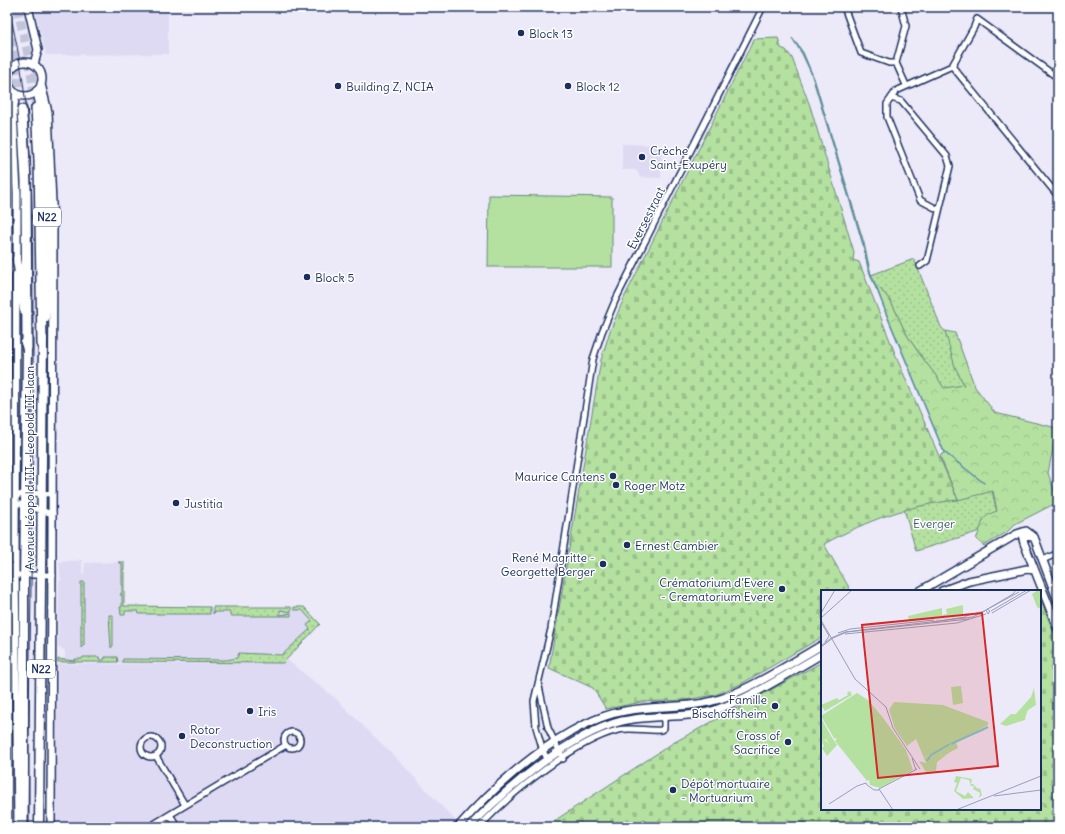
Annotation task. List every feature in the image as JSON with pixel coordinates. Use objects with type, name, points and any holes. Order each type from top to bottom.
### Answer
[{"type":"highway","name":"Avenue Léopold III - Leopold III-laan","points":[[36,108],[40,173],[42,344]]},
{"type":"highway","name":"Avenue Léopold III - Leopold III-laan","points":[[22,110],[26,181],[27,348]]},
{"type":"main road","name":"N22","points":[[39,88],[43,117],[48,286],[42,344]]},
{"type":"main road","points":[[17,259],[24,310],[23,338],[27,348]]},
{"type":"main road","name":"Avenue Léopold III - Leopold III-laan","points":[[39,827],[42,344]]},
{"type":"main road","name":"Avenue Léopold III - Leopold III-laan","points":[[24,827],[27,348]]},
{"type":"street","points":[[28,7],[38,50],[34,64]]},
{"type":"street","name":"Eversestraat","points":[[548,760],[543,751],[536,727],[534,710],[551,628],[596,350],[615,301],[763,7]]},
{"type":"street","points":[[844,7],[861,53],[889,63],[896,63]]},
{"type":"street","points":[[901,7],[906,23],[896,63],[906,85]]},
{"type":"street","points":[[939,210],[920,200],[887,117],[886,109],[896,91],[906,85],[952,66],[977,19],[1058,78]]},
{"type":"street","points":[[39,88],[24,96],[16,93],[8,83],[9,65],[23,62],[34,64],[42,75],[39,88],[48,112],[52,180],[54,456],[52,494],[53,575],[51,827]]},
{"type":"street","points":[[952,66],[1058,196]]},
{"type":"street","points":[[16,93],[12,112],[17,193],[16,575],[18,827]]},
{"type":"street","points":[[891,98],[900,101],[947,156],[950,166],[927,261],[920,266]]},
{"type":"street","points":[[42,438],[54,456]]},
{"type":"street","points":[[16,499],[26,493],[52,494]]},
{"type":"street","points":[[16,499],[26,506],[52,514]]},
{"type":"street","points":[[42,537],[52,525]]},
{"type":"street","points":[[922,590],[1017,534],[1026,531],[1034,537],[1058,601]]},
{"type":"street","points":[[1034,537],[1027,536],[1023,540],[1058,628]]},
{"type":"street","points":[[1043,560],[1058,552]]},
{"type":"street","points":[[944,590],[969,580],[1027,568],[1034,570]]},
{"type":"street","points":[[16,575],[53,575]]},
{"type":"street","points":[[1044,590],[1052,586]]},
{"type":"street","points":[[458,827],[489,795],[543,751],[579,728],[606,716],[638,709],[694,705],[724,697],[821,646]]},
{"type":"street","points":[[479,827],[526,784],[593,733],[612,724],[637,718],[696,714],[732,704],[821,655]]},
{"type":"street","points":[[539,682],[545,717],[554,743],[561,756]]},
{"type":"street","points":[[469,827],[516,783],[548,760],[561,756],[614,731],[660,730],[664,728],[664,708]]},
{"type":"street","points":[[154,737],[159,741],[160,751],[156,756],[149,758],[141,752],[141,744],[144,739],[154,737]]},
{"type":"street","points":[[149,827],[286,745]]},
{"type":"street","points":[[156,756],[185,805]]},
{"type":"street","points":[[170,814],[178,827]]},
{"type":"shaded area","points":[[34,7],[168,7],[168,54],[46,55]]},
{"type":"shaded area","name":"Crèche Saint-Exupéry","points":[[622,144],[662,145],[661,178],[639,177],[636,170],[622,170]]},
{"type":"shaded area","points":[[7,515],[11,515],[8,827],[7,827]]},
{"type":"shaded area","points":[[82,560],[82,573],[84,574],[85,563],[124,562],[124,606],[304,607],[320,624],[286,659],[335,698],[398,760],[455,820],[450,827],[56,827],[58,664],[271,663],[58,662],[58,659],[65,659],[65,651],[58,646],[59,581],[61,581],[59,562]]},
{"type":"green space","points":[[778,38],[781,48],[786,50],[792,58],[810,106],[854,252],[853,260],[859,262],[898,361],[958,500],[940,502],[889,515],[840,535],[824,544],[850,590],[821,590],[821,638],[741,684],[715,695],[685,700],[642,702],[606,709],[593,688],[549,668],[601,360],[610,331],[625,296],[754,39]]},
{"type":"green space","points":[[792,38],[803,53],[814,79],[864,243],[871,275],[914,259],[941,327],[949,339],[956,368],[964,385],[944,389],[908,336],[890,300],[879,288],[876,289],[868,269],[863,244],[811,73]]},
{"type":"green space","points":[[489,195],[612,197],[612,267],[488,267]]},
{"type":"green space","points":[[879,288],[890,300],[912,343],[937,376],[944,388],[964,385],[955,367],[945,331],[955,333],[975,387],[995,413],[1057,428],[1048,473],[1058,502],[1015,524],[1007,532],[984,546],[976,539],[985,518],[991,513],[997,511],[993,491],[958,500],[940,456],[944,452],[885,310],[877,289]]},
{"type":"green space","name":"Everger","points":[[992,491],[997,512],[983,521],[980,531],[916,551],[904,509]]},
{"type":"green space","points":[[118,562],[124,562],[124,606],[210,607],[210,614],[139,614],[138,611],[125,611],[125,615],[121,615],[120,607],[122,607],[122,595],[120,595],[122,592],[122,564]]},
{"type":"green space","points":[[81,582],[84,582],[84,645],[81,648]]},
{"type":"green space","points":[[1041,600],[1058,643],[1058,827],[545,827],[673,743],[821,663],[821,810],[1041,810]]},
{"type":"green space","points":[[213,607],[291,607],[291,612],[280,610],[280,615],[291,613],[291,616],[230,616],[230,612],[215,612],[213,614]]},
{"type":"green space","points":[[294,607],[304,607],[320,624],[283,663],[122,662],[123,659],[226,660],[237,658],[239,653],[282,655],[310,629],[307,625],[312,621],[302,610],[294,610]]},
{"type":"green space","points":[[109,615],[113,615],[113,646],[111,648]]},
{"type":"green space","points":[[83,657],[99,657],[100,660],[104,660],[105,657],[117,657],[118,662],[58,662],[58,659],[75,661],[75,659],[82,659]]},
{"type":"waterway","points":[[795,42],[803,53],[814,79],[869,269],[885,310]]},
{"type":"waterway","points":[[885,311],[944,452],[984,483]]},
{"type":"tunnel","points":[[17,7],[29,58],[36,108]]},
{"type":"tunnel","points":[[7,11],[22,110]]},
{"type":"tram line","points":[[8,7],[17,45],[28,121],[32,199],[33,443],[28,827]]},
{"type":"place","name":"Block 13","points":[[521,33]]},
{"type":"place","name":"Building Z, NCIA","points":[[338,86]]},
{"type":"place","name":"Block 12","points":[[568,86]]},
{"type":"place","name":"Crèche Saint-Exupéry","points":[[642,157]]},
{"type":"place","name":"Block 5","points":[[307,277]]},
{"type":"place","name":"Maurice Cantens","points":[[613,476]]},
{"type":"place","name":"Roger Motz","points":[[616,485]]},
{"type":"place","name":"Justitia","points":[[176,503]]},
{"type":"place","name":"Ernest Cambier","points":[[627,545]]},
{"type":"place","name":"René Magritte - Georgette Berger","points":[[603,564]]},
{"type":"place","name":"Crématorium d’Evere - Crematorium Evere","points":[[782,589]]},
{"type":"place","name":"Famille Bischoffsheim","points":[[775,706]]},
{"type":"place","name":"Iris","points":[[250,711]]},
{"type":"place","name":"Rotor Deconstruction","points":[[182,736]]},
{"type":"place","name":"Cross of Sacrifice","points":[[788,742]]},
{"type":"place","name":"Dépôt mortuaire - Mortuarium","points":[[673,790]]}]
